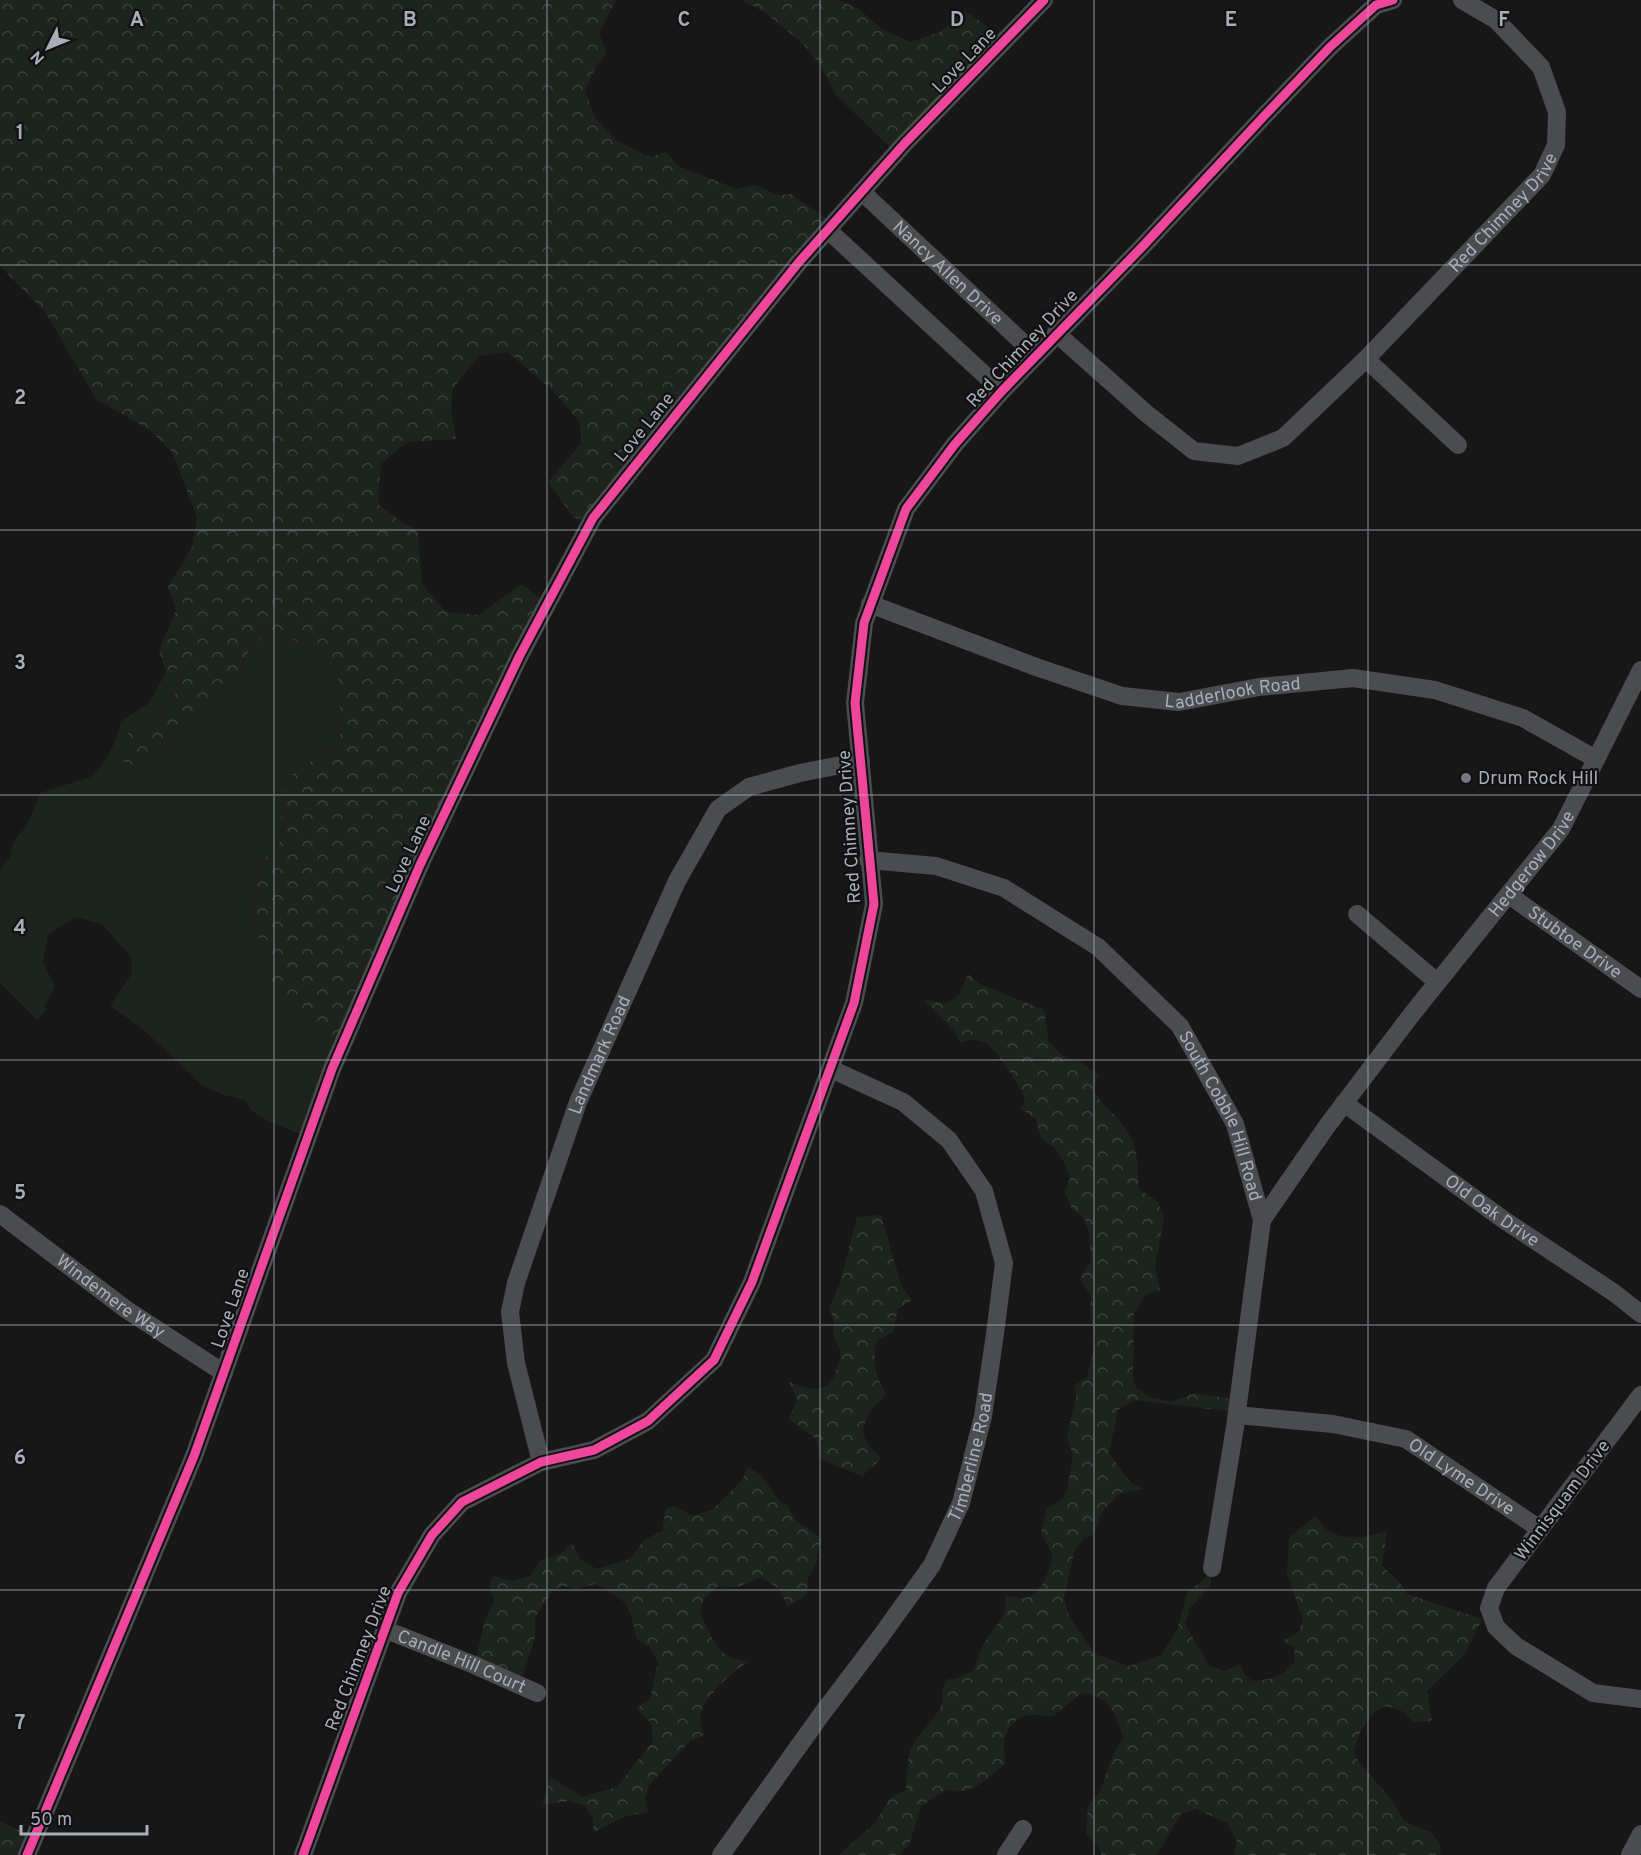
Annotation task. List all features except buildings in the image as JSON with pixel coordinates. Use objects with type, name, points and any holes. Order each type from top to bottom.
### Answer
[{"type":"street","name":"Love Lane","points":[[27,1855],[194,1456],[332,1068],[420,865],[524,647],[592,518],[779,285],[905,143],[1044,0]]},
{"type":"street","name":"Red Chimney Drive","points":[[306,1854],[398,1593],[432,1535],[462,1502],[541,1462],[594,1450],[648,1421],[714,1360],[752,1282],[854,1003],[874,903],[868,860],[855,703],[864,622],[906,509],[955,444],[1056,333],[1142,247],[1330,48],[1376,4],[1393,0]]},
{"type":"street","name":"Red Chimney Drive","points":[[1056,333],[1147,414],[1194,451],[1238,456],[1283,438],[1366,359],[1542,175],[1556,145],[1557,112],[1540,66],[1496,20],[1462,0]]},
{"type":"street","name":"Nancy Allen Drive","points":[[862,192],[1036,355]]},
{"type":"street","points":[[828,230],[1002,391]]},
{"type":"street","points":[[1366,359],[1458,445]]},
{"type":"street","name":"Ladderlook Road","points":[[870,604],[1039,668],[1122,696],[1179,702],[1259,687],[1353,678],[1435,690],[1523,717],[1596,759]]},
{"type":"street","name":"Hedgerow Drive","points":[[1262,1220],[1344,1103],[1437,982],[1561,828],[1625,706],[1641,670]]},
{"type":"street","name":"Landmark Road","points":[[541,1462],[516,1363],[510,1312],[516,1283],[578,1102],[677,881],[718,809],[749,787],[800,773],[861,761]]},
{"type":"street","name":"South Cobble Hill Road","points":[[868,860],[936,866],[1004,888],[1098,947],[1180,1026],[1235,1124],[1262,1220],[1237,1415],[1212,1568]]},
{"type":"street","name":"Stubtoe Drive","points":[[1509,895],[1641,989]]},
{"type":"street","points":[[1357,914],[1437,982]]},
{"type":"street","name":"Timberline Road","points":[[721,1855],[932,1565],[961,1503],[983,1416],[995,1334],[1004,1263],[984,1191],[949,1140],[903,1102],[831,1069]]},
{"type":"street","name":"Old Oak Drive","points":[[1344,1103],[1504,1220],[1613,1292],[1641,1314]]},
{"type":"street","name":"Windemere Way","points":[[0,1215],[127,1310],[224,1373]]},
{"type":"street","name":"Winnisquam Drive","points":[[1641,1395],[1496,1588],[1489,1608],[1496,1627],[1516,1646],[1593,1693],[1641,1699]]},
{"type":"street","name":"Old Lyme Drive","points":[[1237,1415],[1333,1424],[1406,1439],[1539,1529]]},
{"type":"street","name":"Candle Hill Court","points":[[386,1630],[472,1664],[537,1694]]},
{"type":"street","points":[[1006,1855],[1023,1829]]},
{"type":"street","points":[[1630,1855],[1641,1834]]},
{"type":"green space","points":[[0,0],[616,0],[599,33],[607,53],[597,65],[585,90],[595,118],[619,142],[650,157],[666,152],[678,166],[737,189],[755,185],[778,195],[791,194],[834,224],[592,520],[574,518],[548,482],[582,442],[579,421],[552,390],[508,352],[479,356],[453,388],[451,411],[456,439],[407,442],[381,464],[378,504],[418,531],[422,584],[446,612],[479,615],[521,584],[547,603],[340,1047],[286,1011],[276,992],[252,917],[259,861],[277,849],[283,831],[280,804],[283,784],[302,765],[324,755],[341,733],[337,665],[332,657],[304,647],[276,627],[251,647],[243,664],[206,708],[194,715],[165,745],[150,755],[153,757],[141,767],[120,761],[119,750],[131,729],[148,725],[156,720],[181,686],[183,672],[181,668],[166,672],[159,650],[176,610],[168,587],[192,547],[197,517],[172,452],[151,431],[96,399],[46,313],[0,266]]},
{"type":"green space","points":[[742,0],[839,0],[857,8],[882,29],[910,42],[940,32],[965,11],[1006,39],[896,153],[836,95],[820,65],[804,45],[766,13]]},
{"type":"green space","points":[[276,627],[304,647],[332,657],[337,665],[341,733],[324,755],[302,765],[280,804],[283,831],[278,849],[259,861],[252,917],[286,1011],[340,1047],[307,1137],[268,1121],[253,1112],[245,1100],[224,1095],[203,1086],[144,1030],[110,1006],[132,973],[131,957],[102,924],[75,917],[48,935],[43,962],[55,987],[44,1007],[47,1009],[37,1020],[0,983],[0,869],[10,858],[13,843],[27,825],[40,793],[90,777],[95,773],[114,744],[120,722],[149,703],[166,672],[181,668],[183,672],[181,686],[156,720],[148,725],[131,729],[149,755],[165,745],[194,715],[206,708],[243,664],[251,647]]},
{"type":"green space","points":[[968,974],[980,984],[1044,1010],[1049,1042],[1064,1057],[1079,1061],[1098,1075],[1093,1089],[1095,1093],[1124,1127],[1133,1143],[1139,1189],[1158,1202],[1164,1217],[1155,1267],[1160,1290],[1145,1295],[1134,1313],[1133,1379],[1136,1388],[1150,1397],[1171,1402],[1195,1393],[1238,1400],[1235,1412],[1135,1400],[1118,1410],[1109,1453],[1131,1483],[1144,1489],[1120,1493],[1101,1513],[1094,1534],[1083,1539],[1074,1552],[1064,1599],[1069,1616],[1095,1654],[1129,1666],[1161,1655],[1177,1630],[1187,1593],[1211,1573],[1211,1585],[1189,1609],[1185,1624],[1209,1666],[1224,1671],[1241,1664],[1243,1673],[1252,1681],[1271,1678],[1281,1674],[1295,1661],[1294,1647],[1283,1641],[1299,1631],[1303,1620],[1287,1573],[1289,1538],[1315,1516],[1327,1530],[1343,1536],[1365,1537],[1387,1531],[1382,1565],[1407,1594],[1482,1619],[1464,1655],[1427,1691],[1432,1721],[1414,1722],[1402,1711],[1386,1706],[1375,1711],[1361,1730],[1354,1750],[1358,1761],[1392,1800],[1404,1821],[1432,1833],[1441,1846],[1440,1855],[1234,1855],[1237,1841],[1227,1823],[1196,1809],[1181,1814],[1157,1855],[1101,1855],[1101,1851],[1086,1833],[1088,1806],[1100,1792],[1112,1757],[1123,1737],[1114,1713],[1106,1702],[1082,1693],[1053,1716],[1028,1715],[1012,1724],[1004,1742],[1006,1763],[979,1785],[964,1791],[946,1790],[921,1806],[910,1843],[900,1855],[839,1855],[875,1823],[890,1798],[906,1790],[908,1760],[913,1743],[937,1714],[943,1698],[942,1689],[948,1679],[955,1679],[974,1670],[983,1645],[1004,1613],[1006,1601],[1004,1595],[1021,1598],[1030,1596],[1044,1582],[1053,1556],[1041,1533],[1047,1508],[1063,1499],[1068,1485],[1073,1456],[1067,1436],[1076,1398],[1075,1385],[1087,1377],[1096,1339],[1090,1316],[1091,1296],[1079,1278],[1091,1262],[1089,1232],[1084,1218],[1072,1209],[1065,1192],[1070,1178],[1064,1162],[1055,1148],[1041,1138],[1036,1119],[1021,1109],[1025,1098],[997,1054],[981,1041],[970,1040],[960,1043],[956,1033],[923,999],[946,1004],[959,995]]},
{"type":"green space","points":[[881,1215],[901,1285],[912,1300],[898,1309],[893,1332],[877,1341],[875,1348],[876,1368],[886,1394],[867,1417],[863,1432],[865,1440],[881,1459],[862,1476],[820,1459],[816,1439],[789,1419],[797,1399],[789,1382],[817,1389],[828,1385],[832,1380],[841,1351],[833,1335],[834,1320],[829,1308],[839,1286],[857,1217]]},
{"type":"green space","points":[[748,1467],[761,1475],[781,1503],[787,1505],[795,1520],[822,1539],[816,1557],[818,1559],[808,1579],[807,1594],[788,1607],[779,1589],[761,1577],[738,1587],[718,1586],[704,1599],[700,1614],[717,1646],[729,1656],[749,1662],[736,1670],[708,1699],[701,1712],[700,1721],[705,1735],[690,1741],[649,1785],[645,1799],[648,1813],[627,1816],[593,1833],[593,1818],[584,1805],[568,1801],[542,1805],[550,1777],[583,1797],[617,1787],[653,1741],[651,1723],[636,1708],[650,1699],[658,1662],[649,1646],[637,1640],[632,1617],[626,1604],[595,1584],[576,1589],[563,1586],[553,1590],[535,1617],[535,1637],[522,1678],[474,1666],[485,1620],[494,1601],[489,1585],[493,1576],[513,1581],[530,1576],[541,1560],[562,1553],[572,1543],[580,1559],[597,1569],[630,1559],[644,1540],[662,1531],[666,1508],[675,1506],[693,1516],[712,1510],[742,1480]]},
{"type":"green space","points":[[0,1821],[33,1837],[27,1855],[0,1855]]},
{"type":"cycle path","points":[[27,1855],[194,1456],[332,1069],[420,865],[519,657],[593,518],[799,262],[905,143],[1044,0]]},
{"type":"cycle path","points":[[303,1855],[398,1593],[432,1535],[462,1502],[541,1462],[594,1450],[648,1421],[714,1360],[752,1282],[854,1003],[874,904],[855,703],[864,623],[906,509],[955,444],[1002,391],[1142,247],[1330,47],[1376,5],[1393,0]]},
{"type":"place","name":"Drum Rock Hill","points":[[1466,778]]}]
